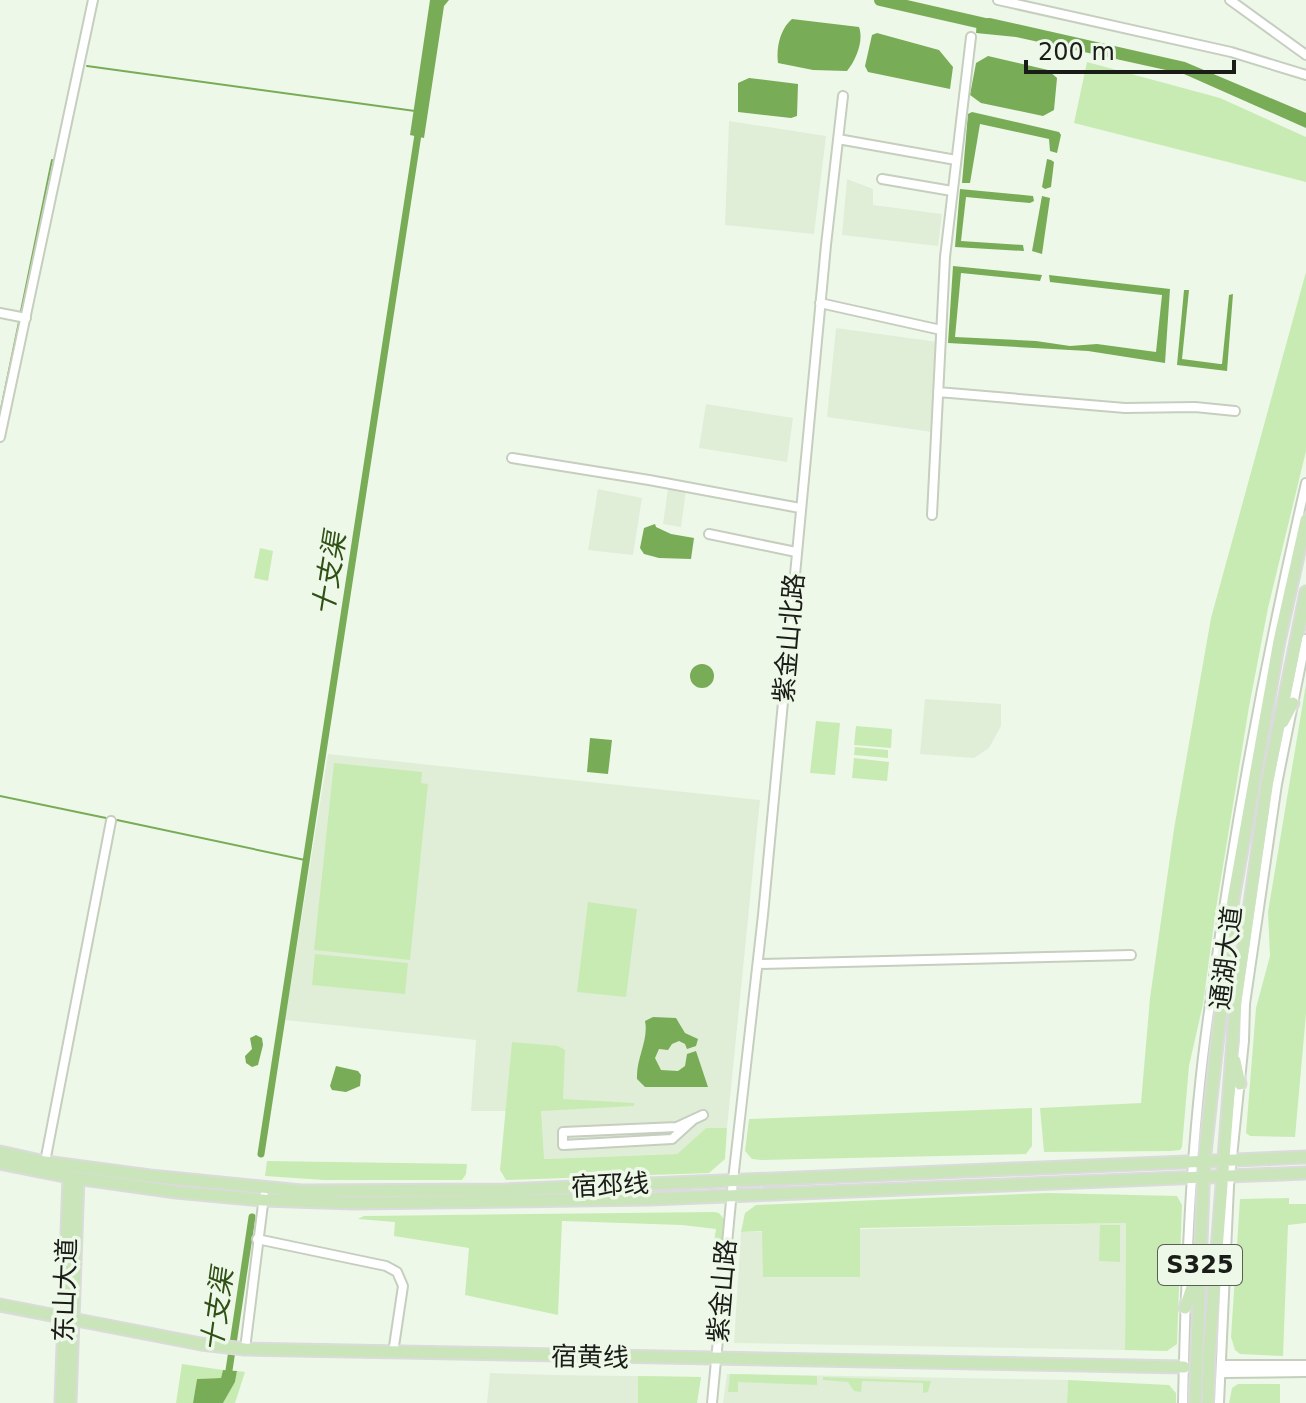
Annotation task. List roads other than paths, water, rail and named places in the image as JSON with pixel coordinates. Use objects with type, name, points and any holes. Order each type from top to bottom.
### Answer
[{"type":"main road","name":"通湖大道","points":[[1195,1403],[1190,1368],[1200,1263],[1199,1162],[1239,863],[1306,520]]},
{"type":"main road","name":"通湖大道","points":[[1208,1403],[1209,1355],[1228,1161],[1236,1001],[1255,857],[1306,592]]},
{"type":"main road","points":[[1277,733],[1293,703]]},
{"type":"main road","points":[[1212,994],[1227,951]]},
{"type":"main road","points":[[1233,1052],[1240,1084]]},
{"type":"main road","name":"宿邳线","points":[[0,1152],[45,1162],[301,1191],[505,1190],[1306,1157]]},
{"type":"main road","name":"宿邳线","points":[[0,1163],[74,1177],[263,1200],[470,1203],[1306,1173]]},
{"type":"main road","name":"东山大道","points":[[61,1403],[74,1177]]},
{"type":"main road","points":[[1185,1308],[1200,1263]]},
{"type":"main road","name":"宿黄线","points":[[0,1305],[201,1344],[243,1349],[1190,1368]]},
{"type":"main road","name":"东山大道","points":[[68,1318],[70,1403]]},
{"type":"street","points":[[0,437],[22,317],[93,0]]},
{"type":"street","points":[[998,0],[1231,52],[1306,75]]},
{"type":"street","points":[[1230,0],[1306,55]]},
{"type":"street","points":[[932,515],[941,330],[952,191],[971,37]]},
{"type":"street","name":"紫金山北路","points":[[733,1180],[758,964],[820,303],[843,96]]},
{"type":"street","points":[[838,139],[956,160]]},
{"type":"street","points":[[882,179],[952,191]]},
{"type":"street","points":[[820,303],[941,330]]},
{"type":"street","points":[[0,313],[22,317]]},
{"type":"street","points":[[938,392],[1125,408],[1195,407],[1235,411]]},
{"type":"street","points":[[512,458],[800,508]]},
{"type":"street","points":[[1199,1162],[1212,994],[1233,839],[1278,604],[1306,483]]},
{"type":"street","points":[[709,534],[796,552]]},
{"type":"street","points":[[1228,1161],[1240,1084],[1245,1004],[1260,896],[1306,644]]},
{"type":"street","points":[[45,1162],[111,821]]},
{"type":"street","points":[[758,964],[1131,955]]},
{"type":"street","points":[[694,1119],[672,1139],[563,1145],[563,1132],[677,1127],[694,1119],[703,1115]]},
{"type":"street","points":[[1219,1403],[1226,1176]]},
{"type":"street","points":[[1183,1403],[1190,1368],[1185,1308],[1198,1177]]},
{"type":"street","name":"紫金山路","points":[[712,1403],[733,1180]]},
{"type":"street","points":[[243,1349],[265,1187]]},
{"type":"street","points":[[257,1239],[386,1266],[397,1272],[403,1286],[393,1353]]},
{"type":"street","points":[[1306,1365],[1224,1369],[1306,1372]]},
{"type":"waterway","points":[[880,0],[990,25]]},
{"type":"waterway","points":[[87,66],[415,111]]},
{"type":"waterway","name":"十支渠","points":[[261,1154],[419,128]]},
{"type":"waterway","points":[[20,316],[52,160]]},
{"type":"waterway","points":[[0,414],[19,322]]},
{"type":"waterway","points":[[0,796],[106,818]]},
{"type":"waterway","points":[[117,820],[305,860]]},
{"type":"waterway","name":"十支渠","points":[[228,1377],[252,1217]]}]
